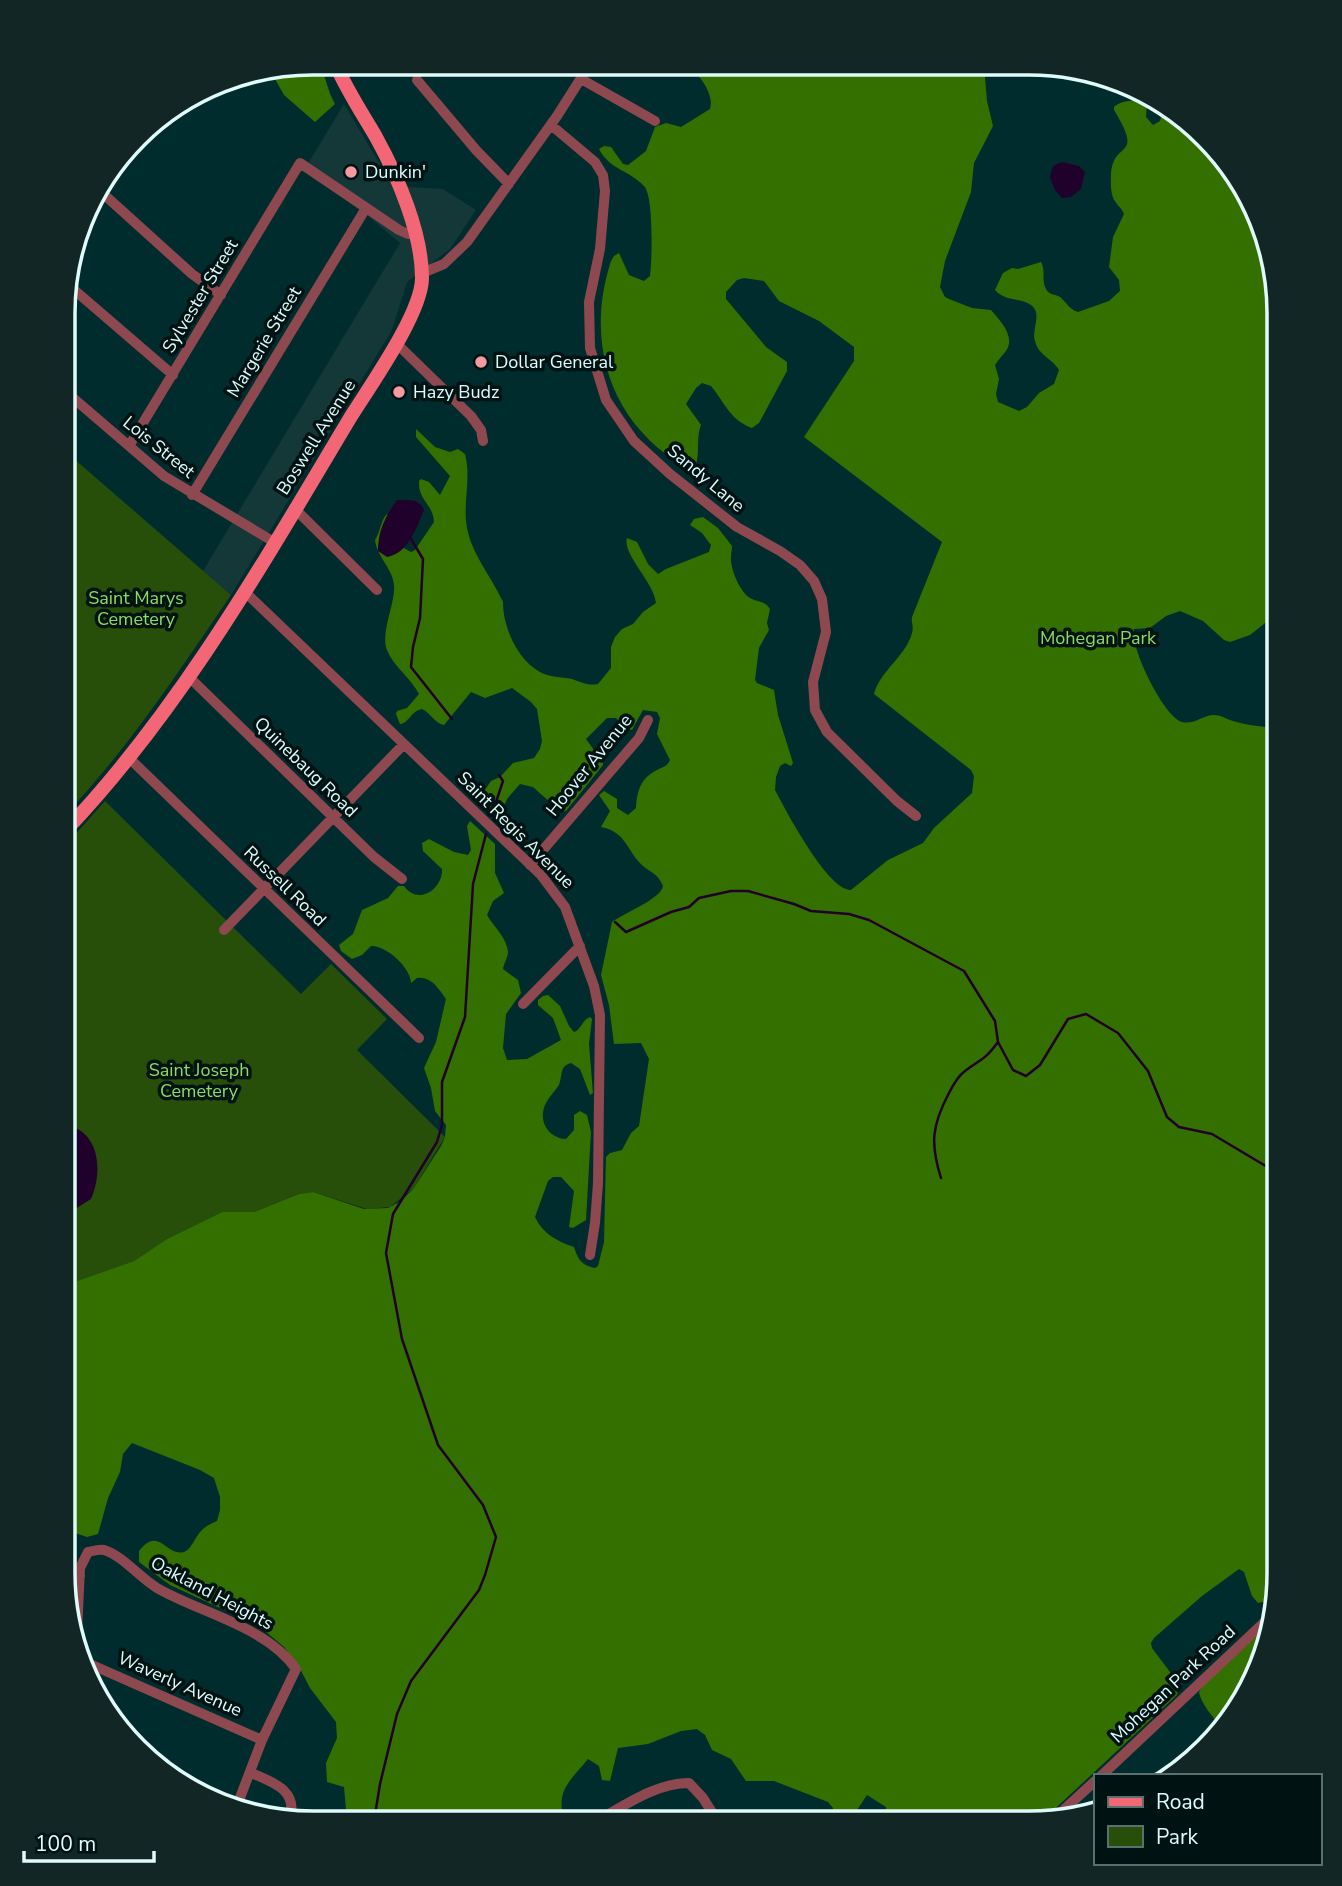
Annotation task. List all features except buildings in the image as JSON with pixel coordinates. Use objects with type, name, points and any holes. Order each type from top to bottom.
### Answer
[{"type":"main road","points":[[341,75],[390,166],[415,233],[422,273]]},
{"type":"main road","name":"Boswell Avenue","points":[[75,821],[189,677],[244,591],[396,343],[419,300],[422,273]]},
{"type":"street","points":[[422,273],[439,267],[457,253],[551,125],[583,75]]},
{"type":"street","points":[[581,79],[655,121]]},
{"type":"street","points":[[417,80],[476,150],[509,184]]},
{"type":"street","name":"Sandy Lane","points":[[551,125],[595,162],[603,175],[605,191],[600,249],[589,302],[590,348],[606,400],[634,441],[670,474],[737,527],[800,565],[814,581],[822,599],[826,632],[813,682],[815,710],[827,733],[916,816]]},
{"type":"street","name":"Sylvester Street","points":[[129,446],[300,163],[366,208]]},
{"type":"street","points":[[104,200],[221,295]]},
{"type":"street","points":[[366,208],[399,230],[408,234],[415,233]]},
{"type":"street","name":"Margerie Street","points":[[192,495],[366,208]]},
{"type":"street","points":[[76,292],[173,375]]},
{"type":"street","points":[[396,343],[471,416],[480,428],[483,441]]},
{"type":"street","name":"Lois Street","points":[[75,400],[164,477],[274,542]]},
{"type":"street","points":[[294,508],[377,590]]},
{"type":"street","name":"Saint Regis Avenue","points":[[244,591],[530,865],[562,900],[598,1001],[602,1034],[598,1183],[590,1255]]},
{"type":"street","name":"Quinebaug Road","points":[[189,677],[374,857],[402,880]]},
{"type":"street","name":"Hoover Avenue","points":[[530,865],[639,738],[648,720]]},
{"type":"street","points":[[224,930],[404,744]]},
{"type":"street","name":"Russell Road","points":[[128,757],[419,1038]]},
{"type":"street","points":[[523,1003],[580,946]]},
{"type":"street","name":"Oakland Heights","points":[[78,1610],[80,1568],[88,1552],[101,1549],[115,1556],[154,1586],[266,1639],[289,1658],[296,1669],[262,1740],[240,1799]]},
{"type":"street","points":[[75,1576],[80,1576]]},
{"type":"street","name":"Mohegan Park Road","points":[[1103,1774],[1260,1626]]},
{"type":"street","name":"Waverly Avenue","points":[[94,1666],[262,1740]]},
{"type":"street","points":[[251,1773],[281,1786],[293,1804],[292,1810]]},
{"type":"street","points":[[1067,1808],[1094,1782]]},
{"type":"street","points":[[615,1811],[653,1790],[673,1783],[689,1783],[711,1811]]},
{"type":"shaded area","points":[[344,104],[393,186],[443,189],[476,210],[450,249],[407,282],[392,330],[231,595],[203,571],[400,243],[307,165]]},
{"type":"shaded area","points":[[1062,162],[1079,166],[1085,172],[1081,189],[1071,197],[1062,198],[1055,190],[1050,177],[1053,166]]},
{"type":"shaded area","points":[[397,500],[416,502],[424,510],[406,545],[395,555],[387,557],[378,551],[379,537]]},
{"type":"shaded area","points":[[75,1128],[88,1138],[96,1157],[97,1178],[91,1199],[75,1209]]},
{"type":"green space","points":[[324,75],[335,104],[315,122],[284,95],[275,78]]},
{"type":"green space","name":"Mohegan Park","points":[[697,75],[985,75],[993,126],[974,163],[971,192],[945,261],[940,287],[949,299],[972,308],[991,310],[1006,329],[1009,345],[995,365],[999,379],[996,394],[998,402],[1019,411],[1054,384],[1059,370],[1037,346],[1034,336],[1036,313],[1031,305],[1003,296],[995,290],[1003,273],[1012,268],[1018,269],[1041,262],[1047,291],[1060,297],[1078,312],[1109,301],[1120,291],[1119,280],[1109,267],[1113,237],[1124,214],[1113,198],[1111,174],[1113,163],[1125,148],[1127,137],[1114,107],[1134,100],[1147,107],[1146,117],[1153,125],[1160,121],[1161,115],[1186,134],[1208,156],[1227,181],[1254,237],[1262,267],[1267,314],[1267,622],[1250,635],[1230,642],[1224,640],[1203,621],[1180,611],[1166,616],[1150,628],[1134,629],[1134,638],[1149,680],[1166,708],[1182,722],[1216,715],[1241,723],[1267,727],[1264,1602],[1258,1603],[1252,1596],[1244,1572],[1239,1569],[1202,1596],[1154,1638],[1152,1648],[1179,1684],[1177,1695],[1054,1809],[886,1811],[886,1807],[867,1795],[856,1811],[833,1811],[828,1802],[774,1781],[746,1781],[731,1759],[712,1750],[705,1735],[697,1729],[681,1731],[648,1744],[618,1748],[610,1781],[602,1780],[599,1766],[588,1759],[566,1787],[562,1811],[346,1811],[344,1787],[327,1782],[326,1763],[337,1738],[336,1722],[284,1647],[259,1626],[170,1585],[139,1562],[139,1551],[146,1544],[157,1541],[172,1550],[184,1552],[202,1530],[217,1521],[220,1497],[214,1478],[132,1443],[123,1454],[120,1472],[108,1498],[98,1534],[87,1537],[75,1533],[75,1282],[134,1261],[167,1239],[222,1212],[254,1212],[299,1194],[313,1192],[364,1209],[388,1208],[401,1201],[414,1188],[445,1137],[446,1125],[435,1111],[424,1068],[436,1042],[446,999],[434,984],[426,979],[417,978],[411,983],[402,964],[384,949],[371,946],[362,955],[352,959],[341,951],[339,945],[353,934],[362,910],[388,898],[398,886],[404,886],[416,895],[422,895],[434,888],[442,869],[423,851],[422,843],[429,839],[454,852],[468,855],[471,850],[467,826],[470,821],[495,844],[495,873],[504,893],[493,901],[487,915],[507,947],[508,954],[503,969],[518,980],[521,993],[506,1014],[503,1048],[507,1060],[527,1059],[561,1040],[553,1018],[538,1005],[538,1000],[543,996],[548,995],[560,1006],[574,1032],[587,1018],[592,1019],[589,1044],[593,1093],[590,1095],[580,1069],[571,1063],[567,1064],[559,1085],[546,1103],[543,1116],[549,1132],[566,1139],[574,1130],[574,1115],[580,1111],[587,1115],[591,1132],[586,1220],[573,1228],[569,1227],[574,1191],[561,1177],[553,1177],[548,1181],[535,1217],[551,1236],[574,1247],[583,1263],[595,1268],[598,1266],[604,1242],[606,1157],[622,1150],[631,1133],[639,1126],[649,1059],[641,1043],[614,1044],[609,1005],[601,975],[612,922],[649,901],[663,886],[657,876],[638,861],[616,833],[601,827],[610,811],[599,795],[604,791],[617,799],[617,808],[628,815],[636,808],[637,796],[644,781],[670,760],[657,734],[660,718],[657,712],[643,710],[632,730],[616,718],[607,718],[586,739],[603,760],[603,765],[566,811],[561,812],[533,787],[520,784],[507,799],[499,819],[483,803],[482,794],[491,781],[500,777],[513,763],[534,758],[540,749],[542,741],[537,709],[531,702],[512,688],[485,698],[471,692],[444,725],[422,709],[400,724],[397,711],[407,708],[419,694],[393,661],[385,643],[394,585],[375,540],[387,514],[402,547],[411,552],[415,550],[434,522],[419,488],[419,481],[421,479],[429,482],[440,495],[450,476],[416,437],[416,429],[435,447],[450,452],[458,449],[465,454],[466,521],[471,543],[503,602],[509,632],[518,651],[532,666],[547,675],[598,684],[611,668],[611,647],[615,637],[656,603],[650,586],[629,552],[627,538],[637,542],[648,564],[658,574],[709,552],[711,545],[702,533],[690,525],[694,519],[703,517],[718,528],[732,546],[732,568],[739,586],[750,598],[770,609],[767,623],[769,630],[759,648],[755,680],[774,690],[778,715],[793,763],[791,766],[785,763],[780,766],[775,790],[820,864],[842,887],[851,890],[888,860],[923,843],[934,828],[972,793],[974,776],[971,770],[874,694],[882,678],[909,641],[913,631],[912,617],[942,542],[804,437],[854,361],[854,347],[819,321],[779,301],[764,281],[744,278],[737,280],[726,292],[726,299],[766,347],[787,362],[787,371],[759,423],[752,428],[733,416],[711,386],[702,383],[696,388],[686,404],[701,425],[698,455],[696,465],[687,468],[661,450],[639,429],[622,405],[610,380],[603,352],[603,292],[611,261],[619,253],[629,275],[644,281],[650,276],[651,215],[644,186],[614,166],[599,149],[604,146],[611,147],[623,164],[628,165],[646,151],[655,127],[666,123],[681,127],[710,109],[710,97]]},
{"type":"green space","name":"Saint Marys Cemetery","points":[[75,460],[231,595],[131,737],[75,804]]},
{"type":"green space","name":"Saint Joseph Cemetery","points":[[105,801],[301,994],[331,964],[387,1019],[357,1050],[445,1137],[414,1188],[390,1207],[367,1209],[313,1192],[299,1194],[254,1212],[222,1212],[167,1239],[134,1261],[75,1282],[75,835]]},
{"type":"green space","points":[[1259,1631],[1242,1678],[1216,1720],[1199,1692]]},
{"type":"waterway","points":[[411,539],[423,559],[420,618],[411,667],[452,719]]},
{"type":"waterway","points":[[492,814],[503,781],[499,775]]},
{"type":"waterway","points":[[376,1811],[397,1714],[411,1681],[479,1590],[496,1537],[483,1505],[438,1445],[402,1339],[386,1253],[393,1214],[437,1142],[442,1125],[442,1082],[465,1017],[473,884],[486,834]]},
{"type":"waterway","points":[[615,922],[626,932],[689,907],[699,898],[731,891],[748,891],[811,911],[849,914],[869,920],[964,971],[995,1021],[998,1042],[1013,1070],[1026,1076],[1040,1065],[1068,1019],[1086,1014],[1118,1033],[1148,1071],[1167,1117],[1179,1127],[1212,1134],[1266,1166]]},
{"type":"waterway","points":[[941,1178],[935,1154],[934,1134],[943,1104],[960,1075],[986,1056],[998,1042]]},
{"type":"place","name":"Dunkin'","points":[[351,172]]},
{"type":"place","name":"Dollar General","points":[[481,362]]},
{"type":"place","name":"Hazy Budz","points":[[399,392]]}]
